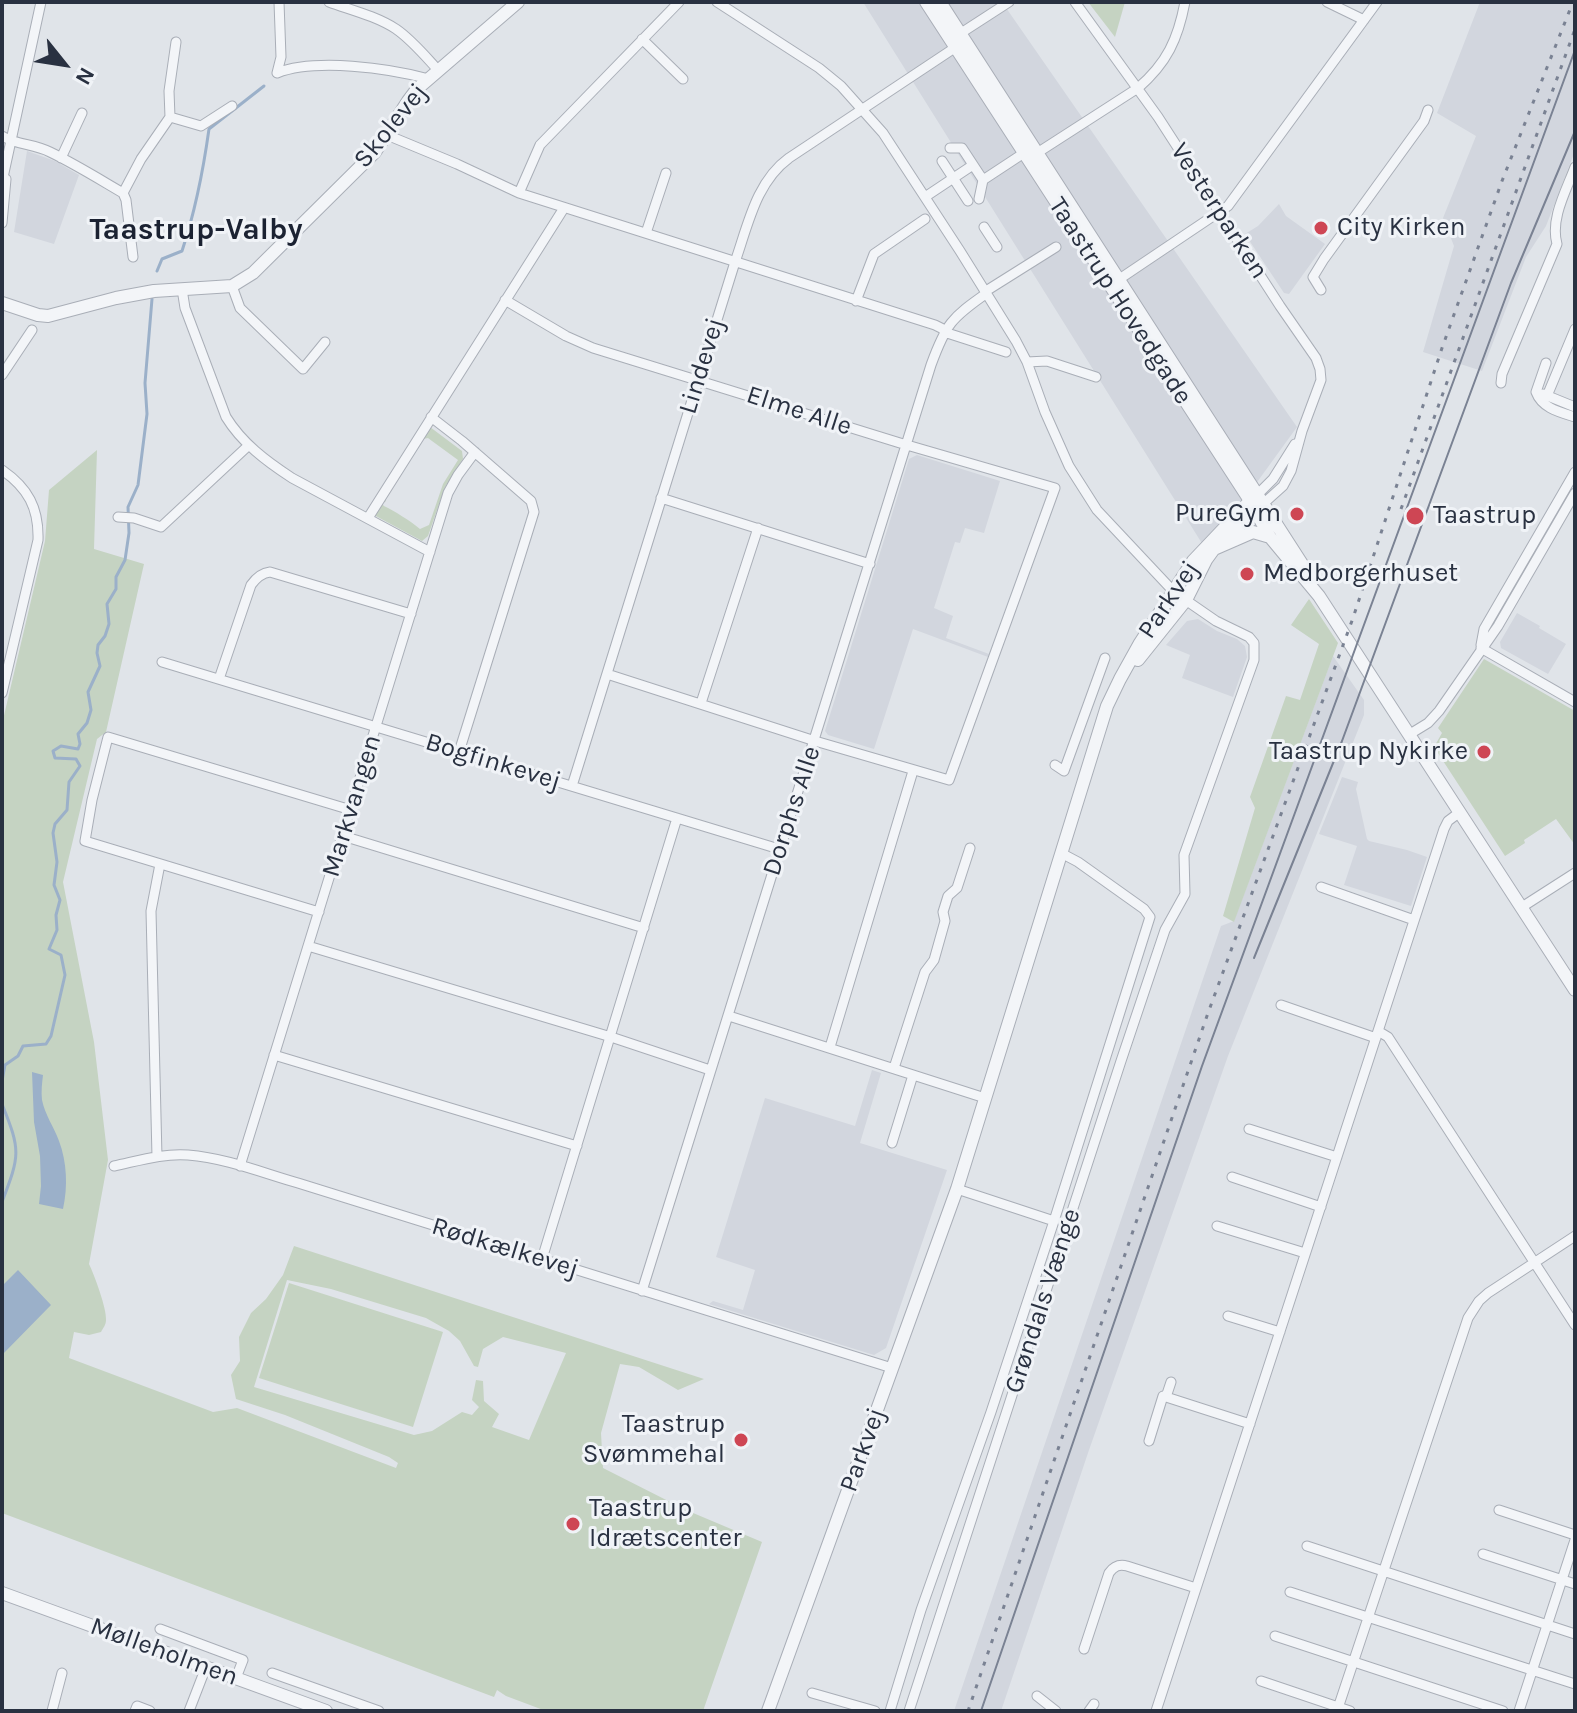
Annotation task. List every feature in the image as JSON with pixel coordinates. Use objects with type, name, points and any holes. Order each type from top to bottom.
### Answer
[{"type":"street","points":[[2,223],[7,139],[41,2]]},
{"type":"street","points":[[279,2],[281,57],[277,73],[296,66],[330,65],[433,75]]},
{"type":"street","points":[[329,2],[396,29],[409,39],[433,75]]},
{"type":"street","name":"Skolevej","points":[[232,286],[253,273],[375,152],[408,101],[433,75],[518,2]]},
{"type":"street","points":[[519,193],[540,145],[679,2]]},
{"type":"street","points":[[717,2],[819,68],[841,86],[883,133],[1016,341],[1069,466],[1097,510],[1174,592],[1186,600]]},
{"type":"street","name":"Taastrup Hovedgade","points":[[926,2],[958,40]]},
{"type":"street","name":"Taastrup Hovedgade","points":[[940,2],[958,40],[1030,155],[1257,503],[1313,581],[1319,596]]},
{"type":"street","name":"Lindevej","points":[[572,786],[757,199],[771,175],[789,158],[1009,2]]},
{"type":"street","name":"Vesterparken","points":[[1075,2],[1138,88],[1316,358],[1320,369],[1317,396],[1302,431],[1287,481],[1279,491],[1257,503]]},
{"type":"street","points":[[983,180],[1030,155],[1138,88],[1158,68],[1174,44],[1185,2]]},
{"type":"street","points":[[1327,2],[1364,20]]},
{"type":"street","points":[[1114,282],[1233,201],[1377,2]]},
{"type":"street","points":[[642,39],[683,79]]},
{"type":"street","points":[[123,193],[141,159],[170,117],[169,91],[176,42]]},
{"type":"street","points":[[170,117],[201,126],[232,106]]},
{"type":"street","points":[[1321,290],[1313,277],[1424,121],[1428,110]]},
{"type":"street","points":[[61,158],[82,113]]},
{"type":"street","points":[[387,135],[519,193],[1006,352]]},
{"type":"street","points":[[7,139],[35,146],[61,158],[123,193],[133,257]]},
{"type":"street","points":[[950,148],[962,148],[983,180],[979,199]]},
{"type":"street","points":[[942,161],[968,201]]},
{"type":"street","points":[[925,197],[973,165]]},
{"type":"street","points":[[2,182],[6,167]]},
{"type":"street","points":[[1501,383],[1502,374],[1557,244],[1554,228],[1575,167]]},
{"type":"street","points":[[646,233],[666,173]]},
{"type":"street","points":[[368,518],[564,208]]},
{"type":"street","points":[[856,301],[874,254],[925,219]]},
{"type":"street","points":[[984,227],[997,247]]},
{"type":"street","name":"Dorphs Alle","points":[[642,1291],[944,331],[961,312],[987,292],[1056,247]]},
{"type":"street","points":[[2,303],[48,316],[129,295],[232,286],[240,308],[303,369],[325,342]]},
{"type":"street","points":[[182,289],[185,308],[226,417],[235,432],[272,465],[292,478],[430,552]]},
{"type":"street","name":"Elme Alle","points":[[505,300],[576,341],[906,445],[1055,488],[951,779],[913,771]]},
{"type":"street","points":[[1547,396],[1575,329]]},
{"type":"street","points":[[2,375],[32,330]]},
{"type":"street","points":[[1027,362],[1047,361],[1096,377]]},
{"type":"street","points":[[1546,363],[1536,392],[1540,402],[1575,417]]},
{"type":"street","points":[[1536,392],[1575,407]]},
{"type":"street","points":[[431,417],[531,501],[534,512],[459,752]]},
{"type":"street","points":[[124,517],[161,527],[249,445]]},
{"type":"street","name":"Markvangen","points":[[240,1166],[448,493],[475,452]]},
{"type":"street","points":[[2,470],[25,492],[39,523],[38,540],[6,663],[2,693]]},
{"type":"street","points":[[1566,509],[1575,472]]},
{"type":"street","points":[[1410,734],[1428,723],[1439,711],[1481,648],[1484,629],[1575,493]]},
{"type":"street","points":[[661,498],[870,564]]},
{"type":"street","name":"Taastrup Hovedgade","points":[[1257,503],[1270,537],[1319,596],[1575,990]]},
{"type":"street","name":"Parkvej","points":[[768,1711],[957,1189],[1107,712],[1134,665],[1186,600],[1206,560],[1257,503]]},
{"type":"street","name":"Parkvej","points":[[1107,712],[1107,706],[1140,643],[1193,561],[1257,503]]},
{"type":"street","points":[[701,703],[758,528]]},
{"type":"street","name":"Parkvej","points":[[1214,549],[1253,532],[1270,537]]},
{"type":"street","points":[[219,679],[251,585],[263,573],[270,572],[411,614]]},
{"type":"street","name":"Grøndals Vænge","points":[[909,1711],[1165,930],[1185,894],[1184,855],[1255,652],[1254,643],[1249,637],[1216,621],[1186,600]]},
{"type":"street","points":[[1481,648],[1575,702]]},
{"type":"street","points":[[1055,765],[1064,771],[1105,658]]},
{"type":"street","name":"Bogfinkevej","points":[[162,662],[779,849]]},
{"type":"street","points":[[607,674],[913,771],[830,1047]]},
{"type":"street","points":[[1088,706],[1107,712]]},
{"type":"street","points":[[319,912],[85,841],[108,737],[351,810]]},
{"type":"street","points":[[1156,1711],[1444,829],[1448,821],[1460,812]]},
{"type":"street","points":[[542,1259],[677,818]]},
{"type":"street","points":[[343,836],[644,928]]},
{"type":"street","points":[[894,1068],[925,972],[934,960],[945,921],[943,912],[948,896],[957,888],[970,848]]},
{"type":"street","points":[[890,1711],[921,1610],[1054,1221],[1150,917],[1144,909],[1061,853]]},
{"type":"street","points":[[157,1157],[151,911],[160,864]]},
{"type":"street","points":[[1522,907],[1575,873]]},
{"type":"street","points":[[1321,887],[1414,920]]},
{"type":"street","points":[[308,946],[710,1070]]},
{"type":"street","points":[[1281,1005],[1388,1037],[1575,1325]]},
{"type":"street","points":[[729,1016],[985,1098]]},
{"type":"street","points":[[274,1055],[577,1146]]},
{"type":"street","points":[[892,1143],[913,1075]]},
{"type":"street","points":[[1249,1129],[1337,1157]]},
{"type":"street","name":"Rødkælkevej","points":[[114,1166],[157,1157],[187,1155],[240,1166],[892,1368]]},
{"type":"street","points":[[1232,1177],[1321,1207]]},
{"type":"street","points":[[957,1189],[1054,1221]]},
{"type":"street","points":[[1217,1226],[1305,1253]]},
{"type":"street","points":[[1338,1709],[1468,1318],[1488,1293],[1575,1236]]},
{"type":"street","points":[[1228,1316],[1280,1332]]},
{"type":"street","points":[[1166,1397],[1171,1382]]},
{"type":"street","points":[[1149,1441],[1163,1396],[1250,1424]]},
{"type":"street","points":[[1499,1510],[1575,1538],[1519,1711]]},
{"type":"street","points":[[1307,1546],[1575,1634]]},
{"type":"street","points":[[1483,1554],[1575,1584]]},
{"type":"street","points":[[1084,1649],[1109,1573],[1118,1565],[1196,1588]]},
{"type":"street","points":[[1290,1592],[1575,1684]]},
{"type":"street","name":"Mølleholmen","points":[[2,1593],[326,1711]]},
{"type":"street","points":[[160,1629],[243,1660],[236,1678]]},
{"type":"street","points":[[1275,1636],[1503,1711]]},
{"type":"street","points":[[189,1711],[219,1651]]},
{"type":"street","points":[[52,1711],[62,1673]]},
{"type":"street","points":[[272,1673],[350,1706],[379,1711]]},
{"type":"street","points":[[1261,1681],[1350,1711]]},
{"type":"street","points":[[812,1693],[875,1711]]},
{"type":"street","points":[[1037,1696],[1056,1711]]},
{"type":"street","points":[[135,1711],[137,1706],[150,1711]]},
{"type":"shaded area","points":[[863,2],[1002,2],[1297,427],[1247,496],[1203,545]]},
{"type":"shaded area","points":[[1480,2],[1575,2],[1575,151],[1546,226],[1526,257],[1482,371],[1423,352],[1454,246],[1443,218],[1476,136],[1437,113]]},
{"type":"shaded area","points":[[27,151],[55,161],[79,175],[54,244],[14,232]]},
{"type":"shaded area","points":[[1279,204],[1286,216],[1325,244],[1289,294],[1284,293],[1245,234],[1258,226]]},
{"type":"shaded area","points":[[917,455],[1000,481],[984,533],[965,528],[960,543],[955,542],[934,608],[953,616],[946,638],[989,654],[988,657],[913,629],[874,749],[828,735],[825,731],[909,459]]},
{"type":"shaded area","points":[[1517,613],[1566,644],[1548,674],[1501,648],[1500,642]]},
{"type":"shaded area","points":[[1198,619],[1245,646],[1247,657],[1233,697],[1182,678],[1190,655],[1166,645],[1187,621]]},
{"type":"shaded area","points":[[1333,656],[1364,700],[1364,715],[1228,1056],[1001,1711],[954,1711],[1221,926],[1234,921]]},
{"type":"shaded area","points":[[1342,777],[1358,782],[1356,789],[1369,841],[1427,857],[1411,906],[1344,885],[1357,846],[1319,834]]},
{"type":"shaded area","points":[[872,1070],[881,1073],[860,1143],[947,1170],[886,1348],[874,1355],[709,1304],[713,1301],[743,1310],[755,1270],[716,1257],[765,1098],[855,1126]]},
{"type":"green space","points":[[1088,2],[1125,2],[1115,37]]},
{"type":"green space","points":[[430,427],[462,451],[463,459],[445,487],[428,536],[422,541],[374,515],[385,499],[384,506],[420,529],[429,525],[443,484],[458,460],[428,438],[423,439]]},
{"type":"green space","points":[[97,450],[94,549],[144,564],[106,732],[97,739],[63,882],[94,1042],[108,1160],[89,1264],[106,1322],[101,1332],[89,1335],[74,1332],[69,1358],[213,1412],[237,1408],[396,1468],[398,1463],[389,1457],[285,1415],[236,1399],[231,1375],[240,1361],[239,1337],[251,1313],[266,1299],[283,1275],[294,1246],[704,1379],[678,1390],[639,1367],[620,1364],[601,1433],[603,1468],[686,1510],[762,1542],[703,1711],[546,1711],[497,1690],[494,1697],[2,1513],[2,724],[45,541],[49,490]],"holes":[[[287,1280],[331,1289],[426,1318],[460,1341],[474,1366],[478,1367],[483,1349],[503,1337],[566,1353],[529,1440],[492,1427],[499,1414],[484,1401],[483,1381],[476,1380],[472,1400],[479,1407],[472,1415],[462,1412],[432,1431],[414,1435],[254,1387]]]},
{"type":"green space","points":[[1309,599],[1338,643],[1234,922],[1223,916],[1255,808],[1250,797],[1286,696],[1300,700],[1319,644],[1291,625]]},
{"type":"green space","points":[[1484,659],[1575,711],[1575,845],[1556,819],[1505,856],[1434,747],[1442,733],[1438,728]]},
{"type":"green space","points":[[289,1283],[443,1332],[413,1427],[259,1378]]},
{"type":"water","points":[[32,1072],[43,1075],[42,1100],[64,1157],[66,1183],[63,1209],[39,1204],[40,1156],[34,1122]]},
{"type":"water","points":[[18,1270],[51,1305],[2,1355],[2,1286]]},
{"type":"waterway","points":[[157,271],[162,259],[182,251],[198,190],[209,129],[264,86]]},
{"type":"waterway","points":[[2,1081],[5,1065],[18,1056],[23,1046],[46,1044],[51,1036],[65,975],[61,955],[49,949],[57,930],[56,915],[60,900],[54,885],[57,862],[53,833],[55,824],[67,810],[69,782],[80,766],[76,759],[55,758],[53,751],[61,746],[78,749],[80,744],[78,734],[87,723],[91,710],[88,692],[100,666],[98,645],[109,624],[107,604],[116,589],[116,577],[125,560],[129,533],[128,507],[138,485],[147,414],[145,383],[152,299]]},
{"type":"waterway","points":[[2,1104],[13,1133],[16,1153],[2,1202]]},
{"type":"tram line","points":[[981,1711],[1202,1066],[1575,50]]},
{"type":"tram line","points":[[1254,958],[1342,741],[1511,283],[1575,131]]},
{"type":"railway","points":[[968,1711],[1208,1013],[1353,618],[1442,348],[1502,181],[1573,2]]},
{"type":"railway","points":[[1401,509],[1575,29]]},
{"type":"place","name":"City Kirken","points":[[1321,228]]},
{"type":"place","name":"PureGym","points":[[1297,514]]},
{"type":"place","name":"Taastrup","points":[[1415,516]]},
{"type":"place","name":"Medborgerhuset","points":[[1247,574]]},
{"type":"place","name":"Taastrup Nykirke","points":[[1484,752]]},
{"type":"place","name":"Taastrup Svømmehal","points":[[741,1440]]},
{"type":"place","name":"Taastrup Idrætscenter","points":[[573,1524]]},
{"type":"district","name":"Taastrup-Valby","points":[[196,230]]}]
